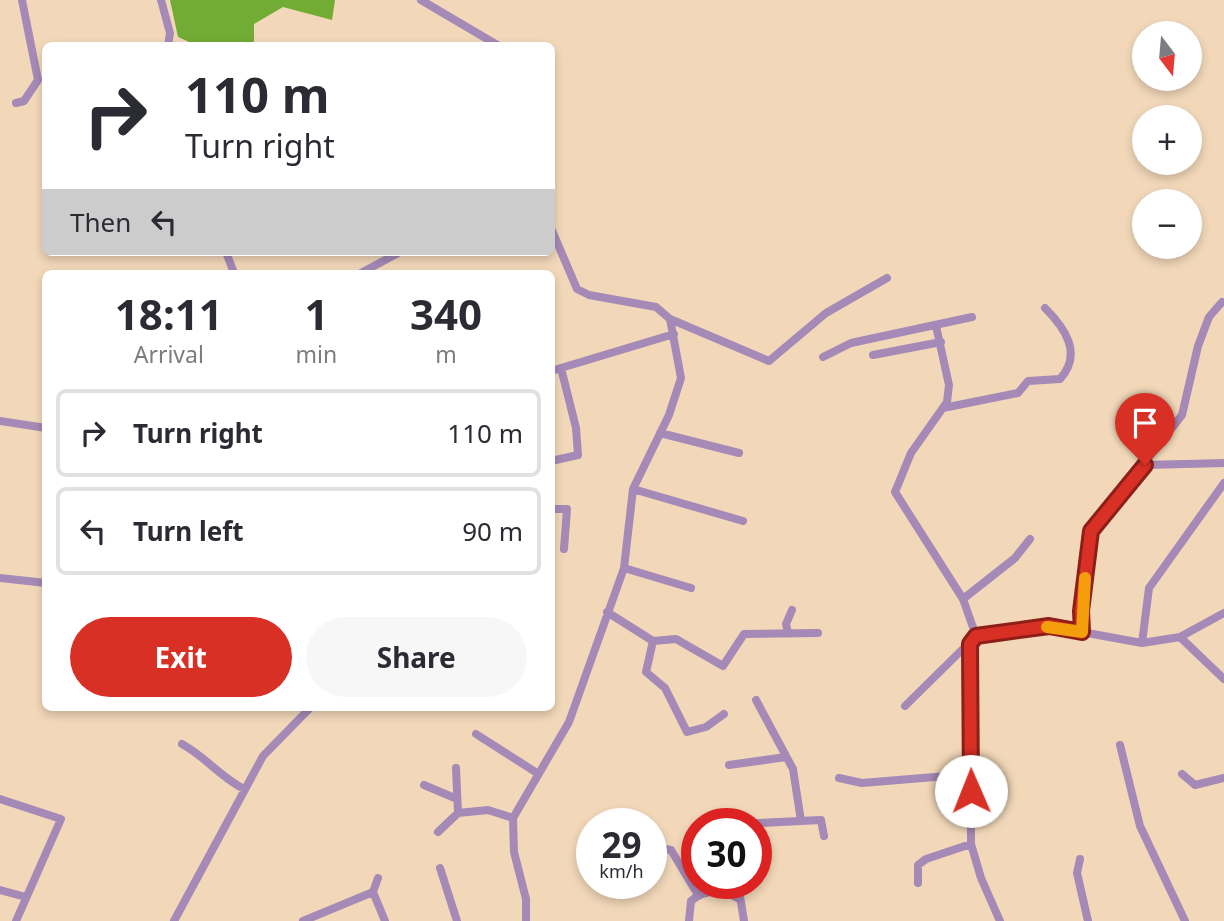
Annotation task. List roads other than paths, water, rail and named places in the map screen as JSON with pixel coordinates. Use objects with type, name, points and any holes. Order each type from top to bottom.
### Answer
[{"type":"street","points":[[16,103],[24,101],[38,80],[22,0]]},
{"type":"street","points":[[161,0],[170,33],[169,42]]},
{"type":"street","points":[[421,0],[492,42]]},
{"type":"street","points":[[555,237],[577,289],[589,295],[643,302],[656,307],[670,319],[769,361],[826,313],[887,278]]},
{"type":"street","points":[[367,270],[393,256]]},
{"type":"street","points":[[1082,632],[1081,611],[1091,531],[1182,415],[1198,346],[1209,317],[1222,302]]},
{"type":"street","points":[[943,408],[1018,393],[1028,381],[1060,379],[1069,370],[1071,345],[1063,326],[1045,308]]},
{"type":"street","points":[[823,357],[851,343],[972,317]]},
{"type":"street","points":[[526,921],[526,899],[514,852],[513,818],[569,722],[624,568],[633,489],[660,433],[681,378],[670,319]]},
{"type":"street","points":[[936,326],[949,385],[943,408],[911,453],[895,492],[963,599],[976,636]]},
{"type":"street","points":[[555,370],[674,334]]},
{"type":"street","points":[[873,355],[941,342]]},
{"type":"street","points":[[555,460],[578,455],[576,428],[561,368]]},
{"type":"street","points":[[0,421],[42,427]]},
{"type":"street","points":[[660,433],[739,453]]},
{"type":"street","points":[[1145,465],[1224,463]]},
{"type":"street","points":[[1142,643],[1149,588],[1224,483]]},
{"type":"street","points":[[633,489],[743,521]]},
{"type":"street","points":[[555,509],[567,509],[564,549]]},
{"type":"street","points":[[963,599],[1015,558],[1030,539]]},
{"type":"street","points":[[624,568],[691,588]]},
{"type":"street","points":[[0,578],[42,583]]},
{"type":"street","points":[[788,632],[786,624],[792,610]]},
{"type":"street","points":[[607,612],[653,641],[676,639],[723,666],[744,634],[818,633]]},
{"type":"street","points":[[905,706],[976,636],[1049,626],[1142,643],[1180,637],[1224,613]]},
{"type":"street","points":[[1180,637],[1224,679]]},
{"type":"street","points":[[653,641],[646,672],[665,688],[687,732],[706,727],[724,714]]},
{"type":"street","points":[[970,644],[971,844],[981,878],[1000,921]]},
{"type":"street","points":[[757,700],[793,769],[801,821]]},
{"type":"street","points":[[174,921],[263,756],[307,711]]},
{"type":"street","points":[[476,734],[537,773]]},
{"type":"street","points":[[182,744],[201,754],[224,780],[244,789]]},
{"type":"street","points":[[1120,745],[1140,826],[1185,921]]},
{"type":"street","points":[[729,765],[786,757]]},
{"type":"street","points":[[456,768],[458,813]]},
{"type":"street","points":[[839,778],[862,783],[971,774]]},
{"type":"street","points":[[1182,774],[1195,785],[1224,778]]},
{"type":"street","points":[[424,785],[457,799]]},
{"type":"street","points":[[0,799],[61,819],[16,921]]},
{"type":"street","points":[[438,832],[458,813],[488,810],[513,818]]},
{"type":"street","points":[[772,822],[821,820],[824,836]]},
{"type":"street","points":[[918,883],[918,865],[926,859],[971,844]]},
{"type":"street","points":[[667,849],[671,850],[681,867]]},
{"type":"street","points":[[1080,859],[1077,873],[1088,921]]},
{"type":"street","points":[[440,868],[457,921]]},
{"type":"street","points":[[378,878],[373,892],[385,921]]},
{"type":"street","points":[[0,890],[26,897]]},
{"type":"street","points":[[303,921],[373,892]]},
{"type":"street","points":[[689,921],[693,899]]},
{"type":"street","points":[[739,899],[744,921]]}]
